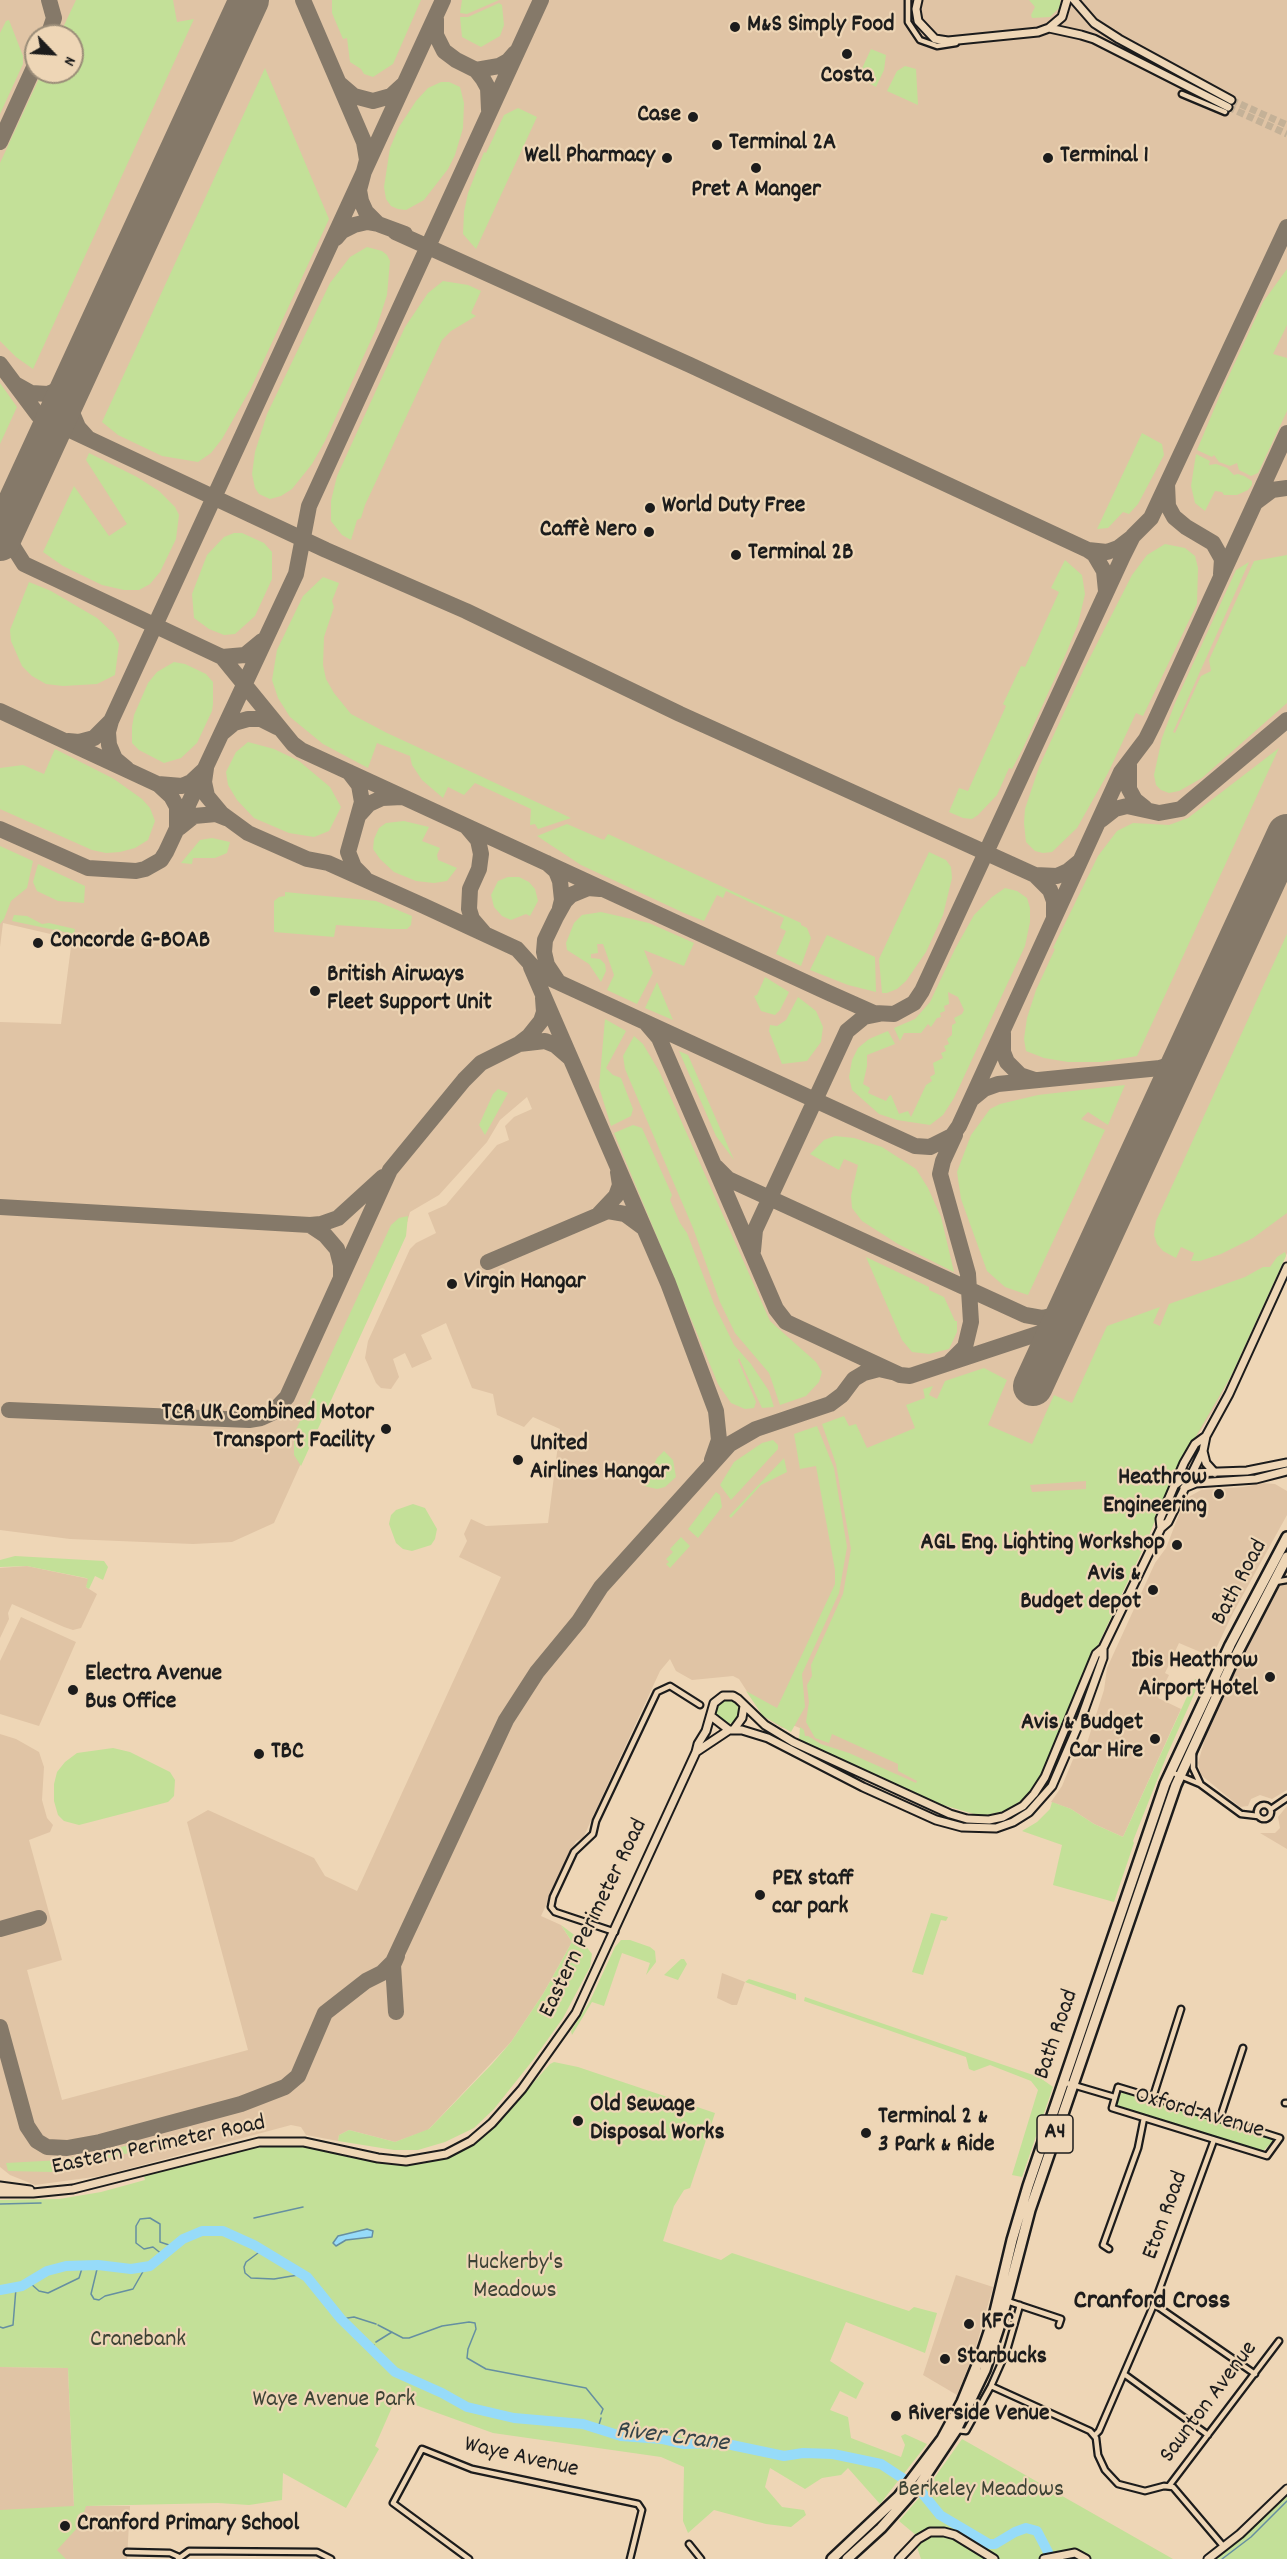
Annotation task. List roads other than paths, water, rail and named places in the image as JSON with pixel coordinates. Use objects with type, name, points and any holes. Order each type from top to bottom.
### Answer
[{"type":"highway","name":"Bath Road","points":[[848,2559],[903,2498],[956,2430],[988,2363],[1015,2230],[1179,1776],[1230,1645],[1287,1537]]},
{"type":"highway","name":"Bath Road","points":[[1179,1776],[1273,1582],[1287,1560]]},
{"type":"highway","name":"Bath Road","points":[[917,2481],[962,2402],[1002,2300]]},
{"type":"highway","name":"Bath Road","points":[[832,2559],[903,2498]]},
{"type":"street","points":[[908,0],[908,22],[920,40],[937,46],[968,39]]},
{"type":"street","points":[[918,0],[916,9],[921,26],[935,39],[948,41],[1038,32],[1049,28],[1062,17],[1067,0]]},
{"type":"street","points":[[1074,0],[1094,23],[1119,39],[1232,99]]},
{"type":"street","points":[[1049,28],[1094,39],[1226,110]]},
{"type":"street","points":[[1182,94],[1226,110]]},
{"type":"street","points":[[1103,1648],[1103,1658],[1081,1719],[1052,1786],[1029,1812],[1013,1822],[996,1827],[970,1828],[936,1820],[870,1790],[771,1739],[732,1729],[711,1716],[714,1704],[723,1696],[736,1698],[765,1725],[823,1756],[950,1814],[967,1819],[989,1820],[1017,1810],[1034,1794],[1050,1766],[1096,1654],[1103,1648],[1161,1528],[1168,1522],[1203,1451],[1206,1436],[1229,1394],[1287,1267]]},
{"type":"street","points":[[1161,1528],[1160,1519],[1184,1463],[1195,1444],[1206,1436]]},
{"type":"street","points":[[1203,1451],[1206,1463],[1215,1473]]},
{"type":"street","points":[[1176,1485],[1191,1473],[1258,1469],[1287,1462]]},
{"type":"street","points":[[1184,1463],[1191,1473],[1208,1482]]},
{"type":"street","points":[[1184,1488],[1196,1483],[1256,1479],[1287,1471]]},
{"type":"street","points":[[1273,1582],[1287,1580]]},
{"type":"street","points":[[615,1932],[555,1912],[552,1900],[572,1854],[593,1834],[596,1821],[659,1690],[668,1686],[673,1687],[700,1705]]},
{"type":"street","points":[[696,1752],[732,1729],[742,1718],[744,1706]]},
{"type":"street","name":"Eastern Perimeter Road","points":[[0,2193],[44,2193],[100,2183],[266,2141],[310,2143],[392,2160],[417,2160],[453,2151],[471,2141],[492,2123],[539,2068],[576,2013],[615,1932],[711,1716]]},
{"type":"street","points":[[1192,1749],[1193,1768],[1200,1784]]},
{"type":"street","points":[[1179,1776],[1200,1784],[1241,1814],[1267,1819],[1272,1814],[1267,1804],[1260,1805],[1257,1811],[1258,1816]]},
{"type":"street","points":[[1271,1809],[1287,1797]]},
{"type":"street","points":[[1153,2097],[1181,2009]]},
{"type":"street","points":[[1220,2118],[1243,2048]]},
{"type":"street","name":"Oxford Avenue","points":[[1068,2083],[1114,2097]]},
{"type":"street","name":"Oxford Avenue","points":[[1118,2087],[1280,2138],[1268,2156],[1112,2108],[1114,2097],[1118,2087]]},
{"type":"street","points":[[1109,2248],[1103,2245],[1138,2148],[1144,2118]]},
{"type":"street","points":[[1280,2138],[1287,2133]]},
{"type":"street","name":"Eton Road","points":[[1095,2435],[1099,2431],[1154,2304],[1214,2140]]},
{"type":"street","name":"Eastern Perimeter Road","points":[[0,2186],[44,2193]]},
{"type":"street","points":[[1002,2300],[1061,2319]]},
{"type":"street","points":[[1154,2304],[1255,2374]]},
{"type":"street","points":[[956,2430],[966,2431],[991,2386],[1007,2350],[1020,2305]]},
{"type":"street","name":"Saunton Avenue","points":[[1169,2486],[1280,2341]]},
{"type":"street","points":[[1124,2374],[1209,2435]]},
{"type":"street","points":[[991,2386],[1095,2435],[1098,2455],[1105,2470],[1118,2484],[1132,2490],[1145,2491],[1169,2486],[1179,2493],[1224,2547]]},
{"type":"street","name":"Waye Avenue","points":[[469,2559],[395,2506],[394,2499],[422,2449],[472,2469],[638,2504],[642,2510],[630,2559]]},
{"type":"street","points":[[1208,2559],[1287,2489]]},
{"type":"street","points":[[899,2559],[918,2539],[930,2532],[956,2535],[994,2559]]},
{"type":"street","points":[[689,2544],[701,2559]]},
{"type":"street","points":[[127,2552],[170,2553],[179,2558],[189,2551],[317,2552],[331,2559]]},
{"type":"street","points":[[278,2553],[278,2559]]},
{"type":"street","points":[[1048,2558],[1075,2553],[1086,2559]]},
{"type":"water","points":[[367,2229],[373,2231],[372,2237],[346,2240],[336,2246],[333,2243],[338,2236]]},
{"type":"waterway","points":[[0,2204],[41,2203]]},
{"type":"waterway","points":[[254,2218],[303,2207]]},
{"type":"waterway","name":"River Crane","points":[[163,2255],[153,2247],[144,2249],[136,2243],[136,2226],[140,2219],[150,2218],[160,2224],[160,2242],[172,2246]]},
{"type":"waterway","name":"River Crane","points":[[0,2290],[22,2286],[47,2271],[66,2266],[98,2265],[131,2269],[150,2266],[183,2239],[202,2231],[223,2231],[254,2245],[307,2277],[341,2319],[395,2372],[467,2407],[514,2418],[583,2424],[621,2436],[662,2439],[683,2444],[722,2443],[784,2456],[803,2453],[833,2454],[881,2464],[919,2489],[940,2515],[989,2544],[995,2544],[1026,2528],[1037,2531],[1048,2552]]},
{"type":"waterway","name":"River Crane","points":[[259,2247],[258,2253],[246,2262],[244,2267],[245,2273],[251,2278],[274,2279],[304,2274]]},
{"type":"waterway","name":"River Crane","points":[[30,2283],[39,2291],[48,2293],[79,2278],[83,2265]]},
{"type":"waterway","name":"River Crane","points":[[98,2265],[91,2294],[94,2299],[99,2300],[105,2296],[133,2289],[145,2268]]},
{"type":"waterway","name":"River Crane","points":[[0,2327],[13,2325],[16,2288]]},
{"type":"waterway","points":[[341,2319],[354,2317],[376,2324]]},
{"type":"waterway","points":[[378,2325],[403,2338],[409,2338],[442,2326],[475,2323],[476,2329],[467,2358],[486,2369],[586,2388],[603,2409],[601,2414]]},
{"type":"waterway","points":[[376,2342],[392,2332]]},
{"type":"waterway","name":"River Crane","points":[[371,2348],[374,2345]]},
{"type":"waterway","points":[[598,2428],[601,2418]]},
{"type":"waterway","points":[[1222,2559],[1251,2537],[1287,2501]]},
{"type":"tunnel","points":[[1231,100],[1287,125]]},
{"type":"tunnel","points":[[1228,107],[1287,134]]},
{"type":"place","name":"M&S Simply Food","points":[[735,27]]},
{"type":"place","name":"Costa","points":[[847,54]]},
{"type":"place","name":"Case","points":[[693,117]]},
{"type":"place","name":"Terminal 2A","points":[[717,145]]},
{"type":"place","name":"Well Pharmacy","points":[[667,158]]},
{"type":"place","name":"Terminal 1","points":[[1048,158]]},
{"type":"place","name":"Pret A Manger","points":[[756,168]]},
{"type":"place","name":"World Duty Free","points":[[650,508]]},
{"type":"place","name":"Caffè Nero","points":[[649,532]]},
{"type":"place","name":"Terminal 2B","points":[[736,555]]},
{"type":"place","name":"Concorde G-BOAB","points":[[38,943]]},
{"type":"place","name":"British Airways Fleet Support Unit","points":[[315,991]]},
{"type":"place","name":"Virgin Hangar","points":[[452,1284]]},
{"type":"place","name":"TCR UK Combined Motor Transport Facility","points":[[386,1429]]},
{"type":"place","name":"United Airlines Hangar","points":[[518,1460]]},
{"type":"place","name":"Heathrow Engineering","points":[[1219,1494]]},
{"type":"place","name":"AGL Eng. Lighting Workshop","points":[[1177,1545]]},
{"type":"place","name":"Avis & Budget depot","points":[[1153,1590]]},
{"type":"place","name":"Ibis Heathrow Airport Hotel","points":[[1270,1677]]},
{"type":"place","name":"Electra Avenue Bus Office","points":[[73,1690]]},
{"type":"place","name":"Avis & Budget Car Hire","points":[[1155,1739]]},
{"type":"place","name":"TBC","points":[[259,1754]]},
{"type":"place","name":"PEX staff car park","points":[[760,1895]]},
{"type":"place","name":"Old Sewage Disposal Works","points":[[578,2121]]},
{"type":"place","name":"Terminal 2 & 3 Park & Ride","points":[[866,2133]]},
{"type":"place","name":"KFC","points":[[969,2324]]},
{"type":"place","name":"Starbucks","points":[[945,2359]]},
{"type":"place","name":"Riverside Venue","points":[[896,2416]]},
{"type":"place","name":"Cranford Primary School","points":[[65,2526]]},
{"type":"district","name":"Cranford Cross","points":[[1152,2303]]},
{"type":"park label","name":"Huckerby's Meadows","points":[[515,2279]]},
{"type":"park label","name":"Cranebank","points":[[138,2342]]},
{"type":"park label","name":"Waye Avenue Park","points":[[334,2402]]},
{"type":"park label","name":"Berkeley Meadows","points":[[981,2492]]}]
